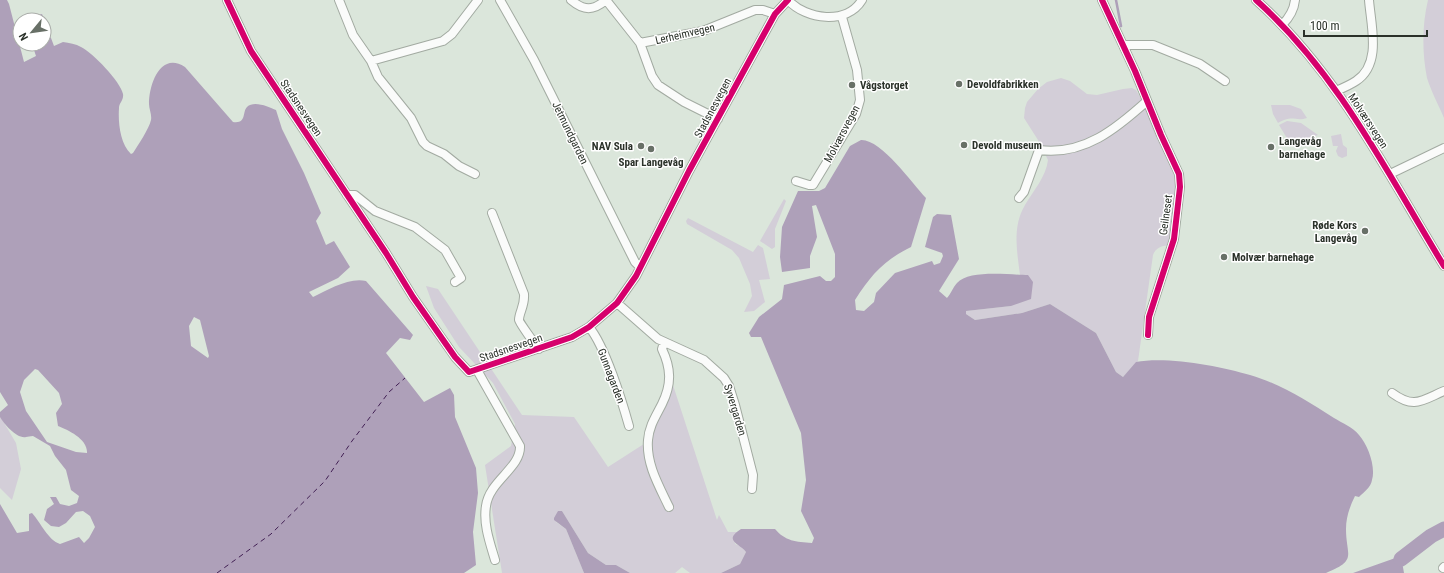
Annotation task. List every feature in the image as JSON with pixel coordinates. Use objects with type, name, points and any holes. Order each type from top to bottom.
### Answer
[{"type":"street","name":"Stadsnesvegen","points":[[227,0],[242,35],[251,51],[386,253],[413,297],[456,357],[469,372],[572,337],[589,327],[617,303],[636,276],[775,14],[788,0]]},
{"type":"street","points":[[339,0],[353,35],[371,61],[378,77],[411,118],[423,142],[427,146],[444,154],[459,166],[475,174]]},
{"type":"street","points":[[371,61],[443,41],[452,34],[478,0]]},
{"type":"street","name":"Jetmundgarden","points":[[500,0],[534,60],[635,262],[640,267]]},
{"type":"street","points":[[571,0],[585,9],[595,9],[606,0],[640,43],[652,76],[658,85],[684,102],[718,119]]},
{"type":"street","points":[[788,0],[798,8],[810,13],[836,18],[842,17],[860,4],[862,0]]},
{"type":"street","name":"Geilneset","points":[[1102,0],[1124,45],[1161,135],[1178,170],[1180,187],[1174,239],[1149,317],[1148,335]]},
{"type":"street","name":"Molværsvegen","points":[[1256,0],[1282,25],[1336,91],[1355,117],[1444,266]]},
{"type":"street","points":[[1282,25],[1290,16],[1294,8],[1295,0]]},
{"type":"street","points":[[1336,91],[1357,81],[1371,62],[1373,46],[1369,0]]},
{"type":"street","name":"Lerheimvegen","points":[[640,43],[703,31],[755,10],[763,10],[775,14]]},
{"type":"street","name":"Molværsvegen","points":[[796,181],[809,186],[813,185],[856,114],[860,100],[857,70],[842,17]]},
{"type":"street","points":[[1124,45],[1153,45],[1200,64],[1225,81]]},
{"type":"street","points":[[1019,198],[1024,192],[1039,150],[1067,149],[1095,141],[1121,125],[1147,100]]},
{"type":"street","points":[[1390,174],[1444,148]]},
{"type":"street","points":[[347,195],[355,195],[375,211],[415,227],[445,250],[461,278],[455,282]]},
{"type":"street","name":"Stadsnesvegen","points":[[492,213],[524,294],[525,302],[519,320],[520,324],[528,332],[539,349]]},
{"type":"street","name":"Syvergarden","points":[[617,303],[664,342],[704,360],[715,368],[729,386],[752,475],[752,489]]},
{"type":"street","name":"Gunnagarden","points":[[589,327],[595,335],[603,352],[629,426]]},
{"type":"street","points":[[664,342],[662,348],[669,363],[670,378],[665,398],[651,425],[647,442],[650,464],[669,507]]},
{"type":"street","name":"Stadsnesvegen","points":[[477,370],[520,446],[518,457],[495,484],[486,501],[486,527],[495,560]]},
{"type":"street","points":[[1392,393],[1405,402],[1413,403],[1444,391]]},
{"type":"shaded area","points":[[0,0],[7,0],[12,16],[12,52],[21,52],[24,62],[36,56],[35,52],[52,52],[52,41],[54,46],[63,42],[79,46],[86,50],[112,75],[123,94],[119,108],[119,126],[124,145],[131,154],[143,137],[151,120],[149,104],[151,88],[154,80],[158,72],[169,63],[176,63],[185,67],[233,122],[240,121],[242,119],[247,107],[250,105],[257,104],[276,110],[282,129],[304,173],[321,213],[316,221],[326,245],[334,241],[350,267],[338,278],[309,292],[313,297],[346,282],[359,280],[366,281],[413,335],[410,340],[400,338],[386,353],[424,402],[450,388],[454,395],[455,417],[476,468],[478,493],[473,532],[476,565],[464,573],[0,573],[0,504],[17,533],[29,531],[29,514],[32,513],[48,535],[60,544],[79,537],[84,543],[89,538],[95,527],[90,516],[83,511],[76,512],[66,523],[59,527],[51,526],[44,520],[47,509],[54,504],[50,497],[56,497],[60,504],[69,506],[77,503],[79,496],[71,490],[66,470],[55,456],[50,446],[33,436],[19,436],[4,423],[0,417],[0,412],[8,405],[0,392]],"holes":[[[194,317],[200,320],[209,356],[208,358],[191,346],[189,326]],[[35,369],[38,370],[59,393],[62,404],[56,413],[58,426],[81,439],[87,453],[76,452],[47,442],[26,411],[20,392],[24,380]]]},
{"type":"shaded area","points":[[1428,0],[1444,0],[1444,118],[1427,78],[1425,68],[1424,29]]},
{"type":"shaded area","points":[[1061,78],[1070,81],[1087,94],[1097,95],[1132,88],[1136,90],[1146,107],[1178,173],[1177,247],[1160,247],[1153,255],[1138,361],[1123,377],[1116,372],[1096,333],[1050,304],[1022,313],[975,320],[966,314],[966,311],[1011,306],[1028,275],[1020,275],[1016,239],[1018,222],[1025,205],[1045,172],[1048,160],[1038,140],[1024,118],[1025,108],[1027,102],[1038,89],[1047,82]]},
{"type":"shaded area","points":[[1271,105],[1290,105],[1301,109],[1307,118],[1287,119],[1278,123],[1273,114]]},
{"type":"shaded area","points":[[1287,121],[1301,123],[1318,135],[1291,145],[1279,125]]},
{"type":"shaded area","points":[[1341,134],[1343,145],[1347,148],[1347,156],[1342,158],[1338,156],[1336,151],[1338,146],[1333,146],[1331,136]]},
{"type":"shaded area","points":[[861,140],[869,142],[887,154],[926,198],[911,247],[893,257],[879,269],[855,300],[856,310],[864,311],[874,302],[876,293],[895,273],[932,261],[934,265],[940,263],[943,256],[942,253],[925,247],[933,217],[937,214],[951,215],[959,259],[939,291],[947,298],[957,283],[963,279],[980,274],[1028,275],[1033,282],[1031,299],[1011,306],[966,311],[966,314],[975,320],[1022,313],[1050,304],[1096,333],[1116,372],[1123,377],[1136,362],[1148,360],[1177,361],[1224,368],[1250,375],[1283,388],[1304,399],[1357,432],[1368,450],[1372,463],[1373,475],[1371,483],[1367,489],[1359,497],[1355,496],[1351,504],[1346,525],[1348,556],[1343,564],[1326,573],[721,573],[740,564],[746,552],[734,542],[733,539],[736,533],[741,529],[775,529],[783,536],[791,540],[801,542],[812,543],[814,538],[801,511],[806,480],[801,433],[761,337],[751,337],[749,333],[759,317],[782,299],[784,285],[820,276],[826,281],[831,281],[835,277],[835,254],[816,205],[812,206],[817,237],[810,256],[810,268],[782,272],[780,257],[782,227],[798,191],[819,191],[825,188],[850,146]]},
{"type":"shaded area","points":[[784,199],[786,201],[775,229],[775,247],[772,249],[760,241]]},
{"type":"shaded area","points":[[688,218],[753,252],[758,245],[763,248],[770,279],[759,280],[765,302],[754,311],[744,312],[752,296],[750,284],[739,258],[732,250],[687,224],[686,221]]},
{"type":"shaded area","points":[[426,286],[438,289],[522,415],[574,417],[608,467],[647,442],[671,379],[717,520],[719,515],[728,532],[737,532],[734,536],[735,544],[743,547],[746,552],[740,564],[721,573],[690,573],[682,567],[675,573],[630,573],[616,565],[606,565],[588,553],[562,511],[558,511],[556,522],[566,529],[584,573],[502,573],[485,465],[511,446],[515,424],[493,383],[459,347],[434,308]]},
{"type":"shaded area","points":[[0,416],[16,443],[21,469],[12,500],[0,488]]},
{"type":"shaded area","points":[[558,511],[562,511],[588,553],[606,565],[616,565],[630,573],[584,573],[566,529],[554,520]]},
{"type":"shaded area","points":[[1401,556],[1404,573],[1353,573]]},
{"type":"waterway","points":[[1116,0],[1121,26]]},
{"type":"waterway","points":[[1401,559],[1431,536],[1444,529]]},
{"type":"ferry route","points":[[217,573],[271,534],[325,481],[352,441],[389,392],[405,378]]},
{"type":"cycle path","points":[[227,0],[251,51],[386,253],[413,297],[455,357],[469,372],[572,337],[589,327],[617,303],[636,276],[689,171],[775,14],[788,0]]},
{"type":"cycle path","points":[[1102,0],[1135,71],[1161,135],[1179,174],[1180,187],[1174,239],[1149,317],[1148,335]]},
{"type":"cycle path","points":[[1256,0],[1286,29],[1337,92],[1381,160],[1444,266]]},
{"type":"place","name":"Devoldfabrikken","points":[[959,84]]},
{"type":"place","name":"Vågstorget","points":[[852,85]]},
{"type":"place","name":"Devold museum","points":[[964,145]]},
{"type":"place","name":"NAV Sula","points":[[641,146]]},
{"type":"place","name":"Langevåg barnehage","points":[[1271,147]]},
{"type":"place","name":"Spar Langevåg","points":[[651,149]]},
{"type":"place","name":"Røde Kors Langevåg","points":[[1365,231]]},
{"type":"place","name":"Molvær barnehage","points":[[1224,257]]}]
